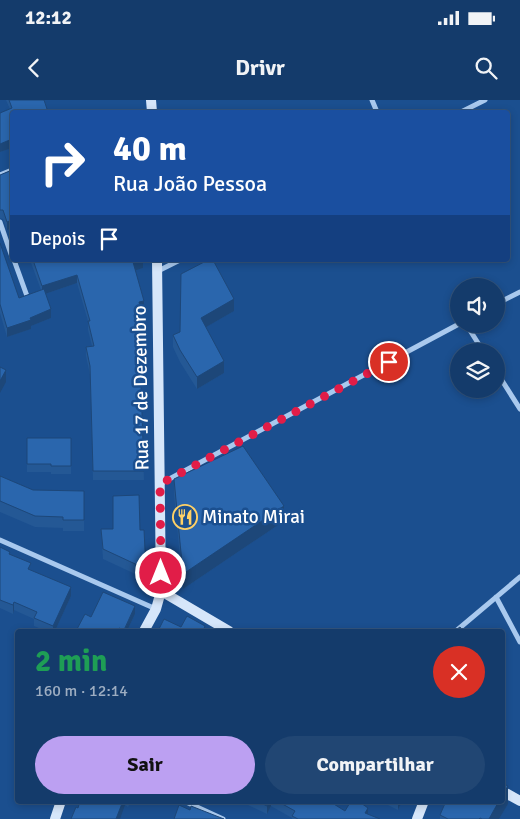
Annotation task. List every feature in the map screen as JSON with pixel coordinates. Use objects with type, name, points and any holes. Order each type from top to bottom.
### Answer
[{"type":"main road","name":"Rua 17 de Dezembro","points":[[145,629],[156,609],[161,591],[156,262]]},
{"type":"main road","points":[[161,591],[226,629]]},
{"type":"main road","points":[[505,793],[520,801]]},
{"type":"main road","points":[[55,819],[61,804]]},
{"type":"main road","points":[[417,819],[423,804]]},
{"type":"street","points":[[466,110],[485,100]]},
{"type":"street","points":[[0,222],[10,250]]},
{"type":"street","points":[[14,262],[27,296]]},
{"type":"street","points":[[157,272],[176,262]]},
{"type":"street","points":[[505,300],[520,292]]},
{"type":"street","points":[[160,484],[450,329]]},
{"type":"street","points":[[505,386],[520,409]]},
{"type":"street","points":[[0,540],[156,609]]},
{"type":"street","points":[[458,629],[520,577]]},
{"type":"street","points":[[496,597],[520,642]]},
{"type":"street","points":[[190,804],[223,819]]},
{"type":"building","points":[[9,100],[44,100],[47,110],[10,110],[10,140],[0,144],[0,113],[12,108]]},
{"type":"building","points":[[10,171],[10,221],[7,222],[3,210],[0,210],[0,175]]},
{"type":"building","points":[[0,243],[19,298],[44,289],[51,309],[30,318],[31,320],[7,328],[0,304]]},
{"type":"building","points":[[34,262],[133,262],[144,301],[139,302],[146,331],[142,332],[147,354],[140,356],[144,471],[93,471],[90,366],[86,347],[94,346],[88,321],[90,321],[77,275],[42,286]]},
{"type":"building","points":[[204,262],[214,262],[234,299],[201,318],[224,361],[197,377],[173,335],[180,332],[181,274]]},
{"type":"building","points":[[0,367],[6,370],[0,381]]},
{"type":"building","points":[[27,438],[71,438],[71,466],[27,464]]},
{"type":"building","points":[[243,446],[284,506],[183,574],[174,479]]},
{"type":"building","points":[[0,476],[33,490],[84,491],[84,520],[63,520],[63,517],[35,516],[0,501]]},
{"type":"building","points":[[139,495],[140,530],[144,530],[146,569],[103,549],[101,529],[113,529],[113,496]]},
{"type":"building","points":[[0,547],[10,552],[9,554],[31,563],[28,569],[71,587],[53,626],[34,618],[37,612],[14,602],[13,605],[0,600]]},
{"type":"building","points":[[103,592],[135,606],[124,629],[77,629],[85,614],[91,617]]},
{"type":"building","points":[[187,616],[205,626],[204,629],[159,629],[164,619],[181,627]]},
{"type":"building","points":[[79,804],[122,804],[116,819],[71,819],[76,807],[78,808]]},
{"type":"building","points":[[282,804],[334,804],[345,811],[349,804],[362,804],[368,808],[365,813],[380,819],[298,819],[292,816],[295,811]]},
{"type":"building","points":[[445,804],[497,804],[489,819],[448,819],[440,815]]},
{"type":"building","points":[[179,805],[190,810],[191,806],[224,819],[174,819]]},
{"type":"place","name":"Minato Mirai","points":[[185,517]]},
{"type":"route","points":[[161,573],[160,484],[389,362]]}]
